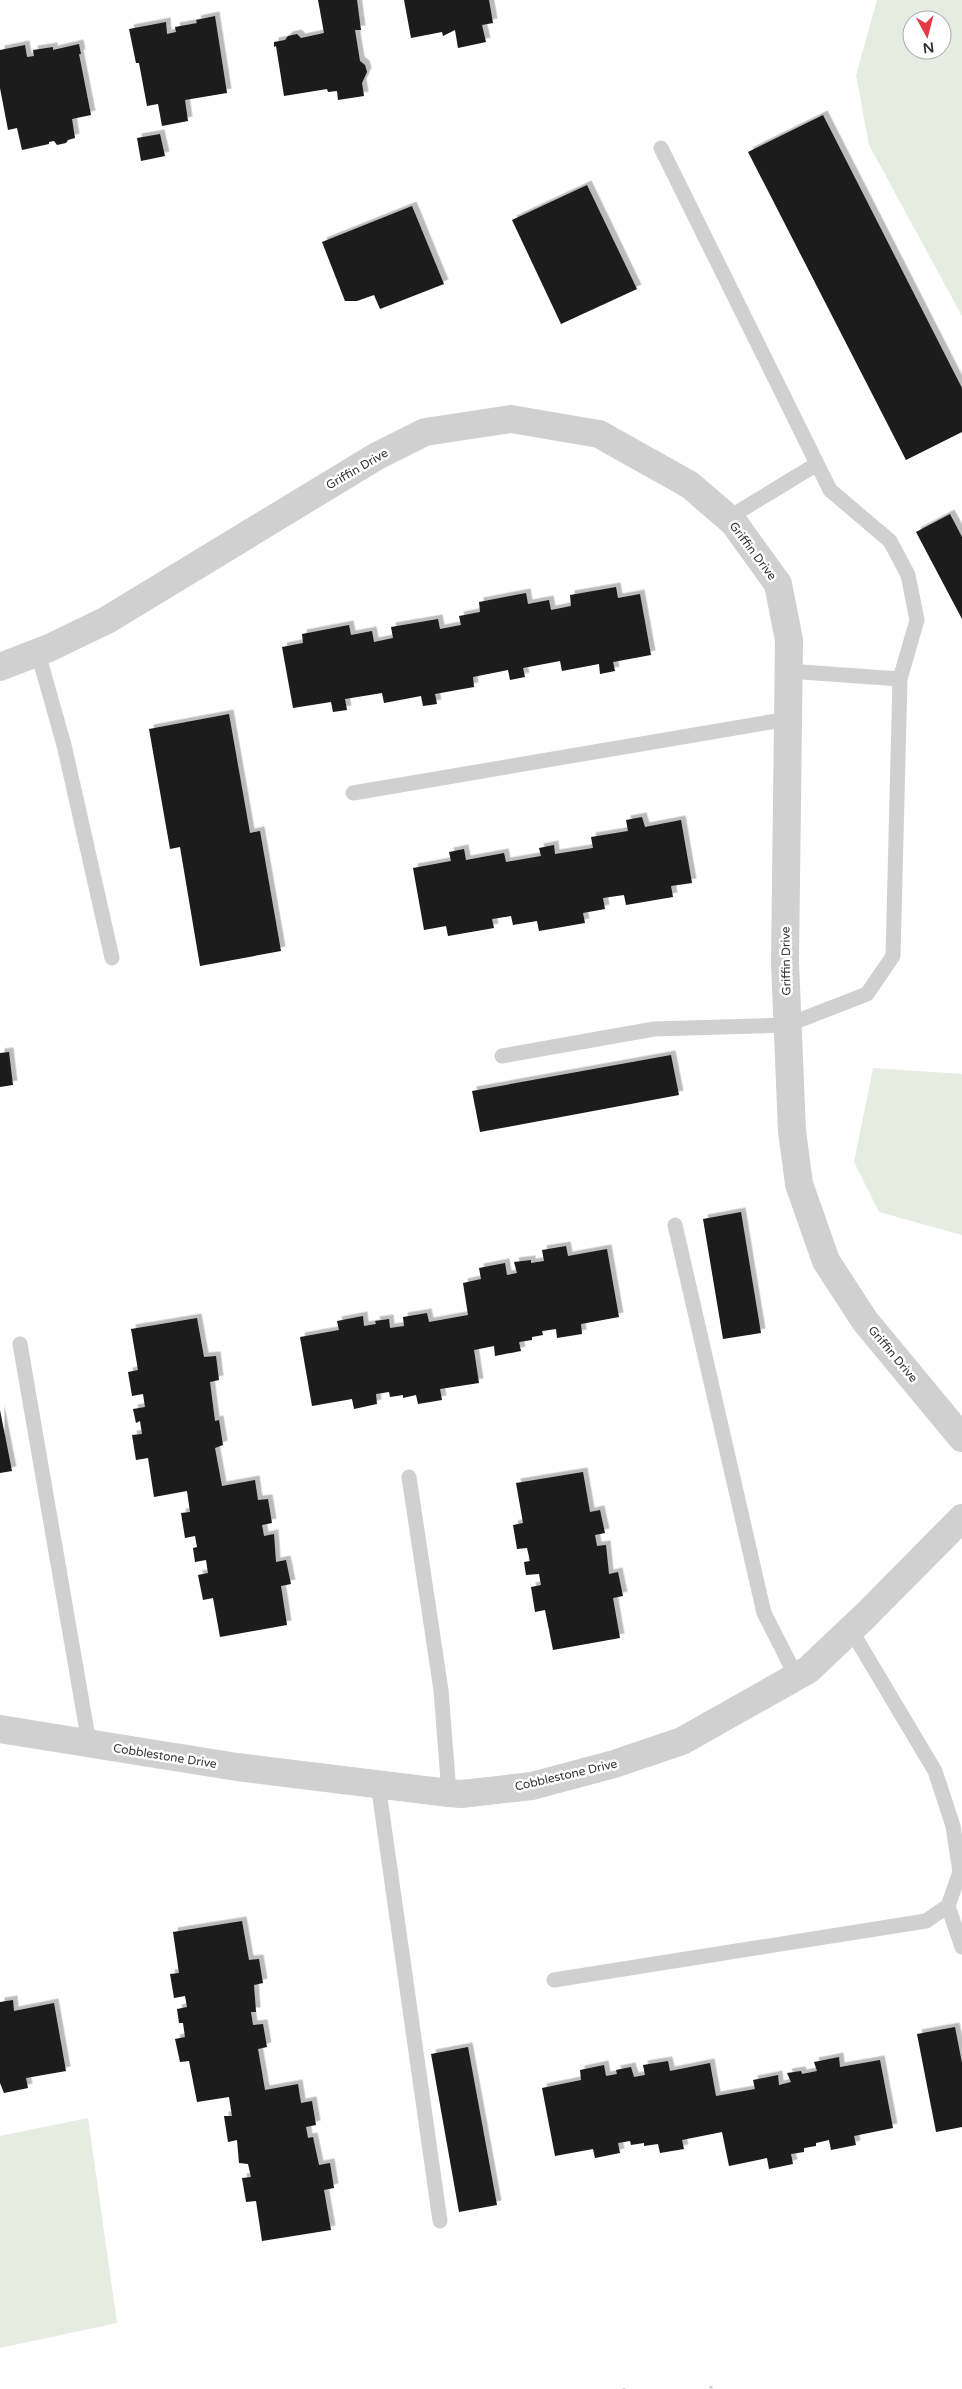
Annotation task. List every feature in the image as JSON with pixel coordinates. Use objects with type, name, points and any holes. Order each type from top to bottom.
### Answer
[{"type":"street","name":"Griffin Drive","points":[[0,667],[38,653],[107,620],[368,462],[425,432],[511,419],[598,434],[690,485],[728,518],[778,584],[789,640],[785,962],[792,1131],[800,1184],[826,1261],[865,1321],[962,1438]]},
{"type":"street","name":"Cobblestone Drive","points":[[0,1729],[236,1767],[449,1793],[461,1794],[532,1786],[614,1764],[682,1741],[808,1670],[851,1630],[962,1518]]},
{"type":"lane","points":[[502,1056],[654,1029],[787,1025],[868,994],[893,956],[900,679],[916,620],[908,575],[890,542],[830,490],[660,148]]},
{"type":"lane","points":[[728,518],[817,464]]},
{"type":"lane","points":[[38,653],[64,745],[112,958]]},
{"type":"lane","points":[[788,671],[900,679]]},
{"type":"lane","points":[[353,793],[788,719]]},
{"type":"lane","points":[[675,1225],[764,1613],[796,1676]]},
{"type":"lane","points":[[20,1344],[89,1743]]},
{"type":"lane","points":[[409,1476],[442,1690],[449,1793]]},
{"type":"lane","points":[[554,1980],[926,1921],[948,1906],[960,1872],[953,1826],[935,1771],[851,1630]]},
{"type":"lane","points":[[378,1784],[440,2221]]},
{"type":"lane","points":[[948,1906],[962,1947]]},
{"type":"shaded area","points":[[877,0],[962,0],[962,316],[869,145],[856,75]]},
{"type":"shaded area","points":[[873,1068],[962,1074],[962,1235],[879,1212],[854,1162]]},
{"type":"shaded area","points":[[88,2118],[117,2323],[0,2348],[0,2136]]},
{"type":"building","points":[[318,0],[357,0],[361,30],[355,30],[360,61],[365,65],[367,72],[362,83],[364,96],[338,100],[337,91],[328,92],[327,89],[284,96],[274,42],[285,40],[288,36],[297,34],[301,38],[324,33]]},
{"type":"building","points":[[404,0],[489,0],[493,23],[482,25],[486,42],[458,48],[455,30],[443,36],[442,32],[411,38]]},
{"type":"building","points":[[215,16],[227,93],[185,100],[188,121],[162,126],[158,104],[147,106],[139,63],[136,63],[129,29],[166,22],[167,34],[176,32],[175,27],[197,23],[196,20]]},
{"type":"building","points":[[79,44],[81,54],[79,54],[91,115],[72,119],[75,138],[68,140],[66,143],[57,145],[54,141],[49,142],[49,144],[22,150],[17,128],[8,130],[0,88],[0,50],[25,45],[27,57],[34,56],[33,50],[53,47],[53,50]]},
{"type":"building","points":[[823,115],[962,388],[962,432],[906,460],[748,152]]},
{"type":"building","points":[[160,134],[165,156],[141,161],[137,138]]},
{"type":"building","points":[[587,185],[637,289],[561,324],[512,220]]},
{"type":"building","points":[[412,206],[444,284],[380,309],[374,295],[357,301],[345,301],[322,242]]},
{"type":"building","points":[[950,514],[962,537],[962,619],[916,532]]},
{"type":"building","points":[[616,587],[618,598],[640,594],[651,655],[613,662],[615,671],[600,674],[599,664],[562,671],[560,661],[523,668],[525,677],[510,680],[508,670],[473,677],[474,687],[435,694],[437,704],[423,706],[421,696],[384,703],[382,693],[345,699],[347,710],[333,712],[331,702],[293,708],[282,647],[303,643],[302,634],[349,625],[351,635],[372,631],[374,642],[393,638],[391,627],[438,619],[440,629],[461,625],[459,616],[480,612],[479,602],[526,593],[528,604],[549,600],[551,610],[571,606],[570,595]]},
{"type":"building","points":[[229,714],[250,833],[260,831],[281,951],[200,966],[180,847],[170,849],[149,729]]},
{"type":"building","points":[[642,817],[645,827],[681,820],[692,883],[671,886],[673,897],[626,905],[624,895],[603,898],[605,909],[583,913],[585,923],[539,931],[537,921],[513,925],[511,916],[492,919],[494,928],[448,936],[446,926],[424,930],[413,868],[451,861],[449,852],[464,849],[466,860],[504,853],[506,862],[541,856],[539,848],[554,845],[555,854],[593,848],[591,837],[628,831],[626,820]]},
{"type":"building","points":[[9,1052],[13,1085],[0,1087],[0,1053]]},
{"type":"building","points":[[671,1055],[679,1095],[480,1132],[472,1091]]},
{"type":"building","points":[[741,1212],[761,1333],[723,1339],[703,1219]]},
{"type":"building","points":[[566,1246],[568,1256],[607,1249],[619,1317],[581,1324],[582,1334],[557,1338],[556,1329],[542,1331],[543,1335],[532,1337],[532,1340],[519,1342],[521,1351],[495,1356],[494,1346],[474,1350],[479,1383],[440,1389],[442,1400],[418,1404],[416,1395],[403,1398],[403,1395],[390,1397],[389,1392],[376,1394],[377,1404],[354,1409],[352,1399],[312,1406],[300,1337],[339,1330],[337,1321],[363,1316],[364,1326],[376,1324],[375,1321],[389,1319],[390,1328],[404,1326],[403,1317],[427,1313],[429,1322],[468,1315],[463,1283],[481,1279],[479,1268],[505,1263],[507,1275],[517,1273],[514,1262],[531,1260],[531,1263],[544,1261],[542,1250]]},
{"type":"building","points":[[197,1318],[204,1357],[216,1356],[219,1380],[210,1382],[215,1421],[219,1420],[223,1445],[215,1448],[222,1486],[255,1480],[258,1500],[268,1499],[272,1523],[262,1525],[264,1536],[274,1534],[276,1562],[286,1560],[291,1584],[281,1586],[287,1625],[220,1637],[213,1598],[203,1600],[198,1575],[208,1573],[206,1560],[195,1562],[193,1548],[197,1547],[195,1536],[185,1538],[181,1513],[190,1512],[187,1491],[154,1497],[148,1458],[136,1460],[132,1435],[142,1434],[140,1421],[136,1423],[133,1409],[145,1407],[143,1394],[132,1396],[128,1372],[138,1370],[131,1329]]},
{"type":"building","points":[[0,1410],[12,1471],[0,1473]]},
{"type":"building","points":[[583,1472],[590,1512],[600,1510],[605,1533],[595,1535],[597,1546],[606,1545],[609,1574],[618,1572],[623,1596],[613,1598],[620,1638],[553,1650],[545,1610],[535,1612],[531,1587],[541,1585],[539,1574],[526,1575],[524,1562],[530,1561],[527,1548],[517,1549],[513,1525],[523,1523],[516,1483]]},
{"type":"building","points":[[242,1921],[249,1960],[259,1959],[263,1983],[254,1985],[256,2012],[251,2012],[253,2025],[263,2024],[267,2047],[258,2049],[265,2090],[298,2084],[301,2103],[312,2101],[316,2125],[306,2127],[308,2138],[313,2137],[319,2165],[330,2163],[334,2188],[324,2190],[331,2230],[262,2241],[256,2201],[246,2202],[242,2178],[251,2177],[248,2164],[239,2163],[237,2140],[228,2142],[224,2116],[232,2116],[229,2097],[197,2102],[189,2061],[180,2062],[175,2039],[185,2037],[183,2023],[179,2023],[177,2009],[187,2007],[185,1996],[174,1998],[170,1974],[179,1973],[173,1932]]},
{"type":"building","points":[[13,2000],[14,2011],[54,2003],[66,2071],[26,2078],[28,2088],[4,2093],[0,2083],[0,2002]]},
{"type":"building","points":[[955,2027],[962,2063],[962,2127],[936,2132],[917,2034]]},
{"type":"building","points":[[468,2047],[497,2205],[459,2212],[431,2054]]},
{"type":"building","points":[[839,2057],[840,2067],[880,2060],[893,2128],[854,2136],[856,2145],[831,2150],[829,2140],[816,2143],[816,2146],[804,2148],[804,2152],[791,2154],[793,2164],[769,2169],[767,2158],[729,2166],[722,2132],[682,2140],[684,2149],[660,2153],[658,2144],[644,2146],[644,2143],[631,2145],[630,2141],[618,2143],[620,2153],[595,2158],[593,2149],[555,2156],[542,2088],[581,2080],[580,2070],[604,2065],[606,2076],[617,2074],[616,2070],[631,2067],[634,2077],[645,2075],[643,2065],[668,2061],[670,2071],[710,2063],[716,2096],[755,2089],[753,2080],[778,2075],[779,2085],[791,2082],[787,2073],[801,2071],[802,2074],[817,2071],[814,2062]]}]
